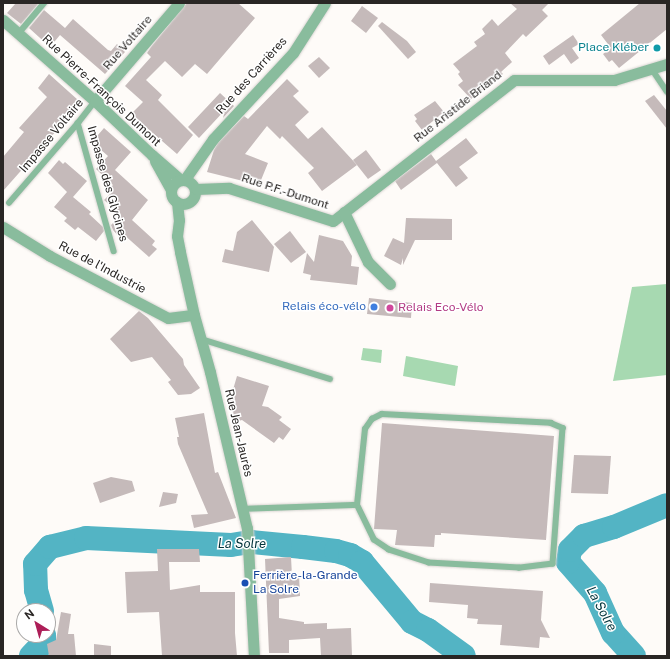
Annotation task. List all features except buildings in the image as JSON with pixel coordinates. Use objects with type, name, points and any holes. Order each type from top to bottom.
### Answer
[{"type":"street","name":"Rue Voltaire","points":[[95,101],[179,3]]},
{"type":"street","name":"Rue des Carrières","points":[[188,191],[195,164],[213,138],[293,53],[325,3]]},
{"type":"street","name":"Rue Pierre-François Dumont","points":[[3,20],[95,101],[188,191]]},
{"type":"street","name":"Rue Aristide Briand","points":[[333,221],[514,80],[614,80],[667,64]]},
{"type":"street","points":[[152,155],[171,190],[173,199],[188,191]]},
{"type":"street","name":"Rue P.F.-Dumont","points":[[188,191],[230,188],[333,221]]},
{"type":"street","name":"Rue Jean-Jaurès","points":[[188,191],[178,220],[177,236],[194,315],[248,534],[250,549],[254,656]]},
{"type":"street","points":[[344,212],[368,262],[390,284]]},
{"type":"street","name":"Rue de l'Industrie","points":[[3,227],[50,256],[168,318],[194,315]]},
{"type":"lane","points":[[19,33],[44,3]]},
{"type":"lane","points":[[652,69],[667,91]]},
{"type":"lane","name":"Impasse Voltaire","points":[[10,203],[95,101]]},
{"type":"lane","name":"Impasse des Glycines","points":[[78,123],[114,251]]},
{"type":"lane","points":[[201,339],[330,379]]},
{"type":"lane","points":[[382,414],[551,423],[563,428],[554,564],[519,568],[429,563],[389,550],[374,540],[357,505],[365,429],[372,419],[382,414]]},
{"type":"lane","points":[[242,509],[357,505]]},
{"type":"green space","points":[[667,284],[667,375],[613,381],[632,287]]},
{"type":"green space","points":[[363,348],[382,350],[381,363],[361,360]]},
{"type":"green space","points":[[406,356],[458,366],[455,386],[403,376]]},
{"type":"waterway","name":"La Solre","points":[[634,656],[613,633],[595,593],[568,562],[570,550],[584,536],[614,527],[667,505]]},
{"type":"waterway","name":"La Solre","points":[[40,603],[36,590],[35,564],[50,547],[86,538],[231,545],[251,542],[336,551],[350,555],[362,562],[412,622],[428,630],[464,656]]},
{"type":"waterway","name":"La Solre","points":[[31,656],[43,643]]},
{"type":"place","name":"Place Kléber","points":[[657,48]]},
{"type":"place","name":"Relais éco-vélo","points":[[374,307]]},
{"type":"place","name":"Relais Eco-Vélo","points":[[390,308]]},
{"type":"place","name":"Ferrière-la-Grande La Solre","points":[[245,583]]}]
